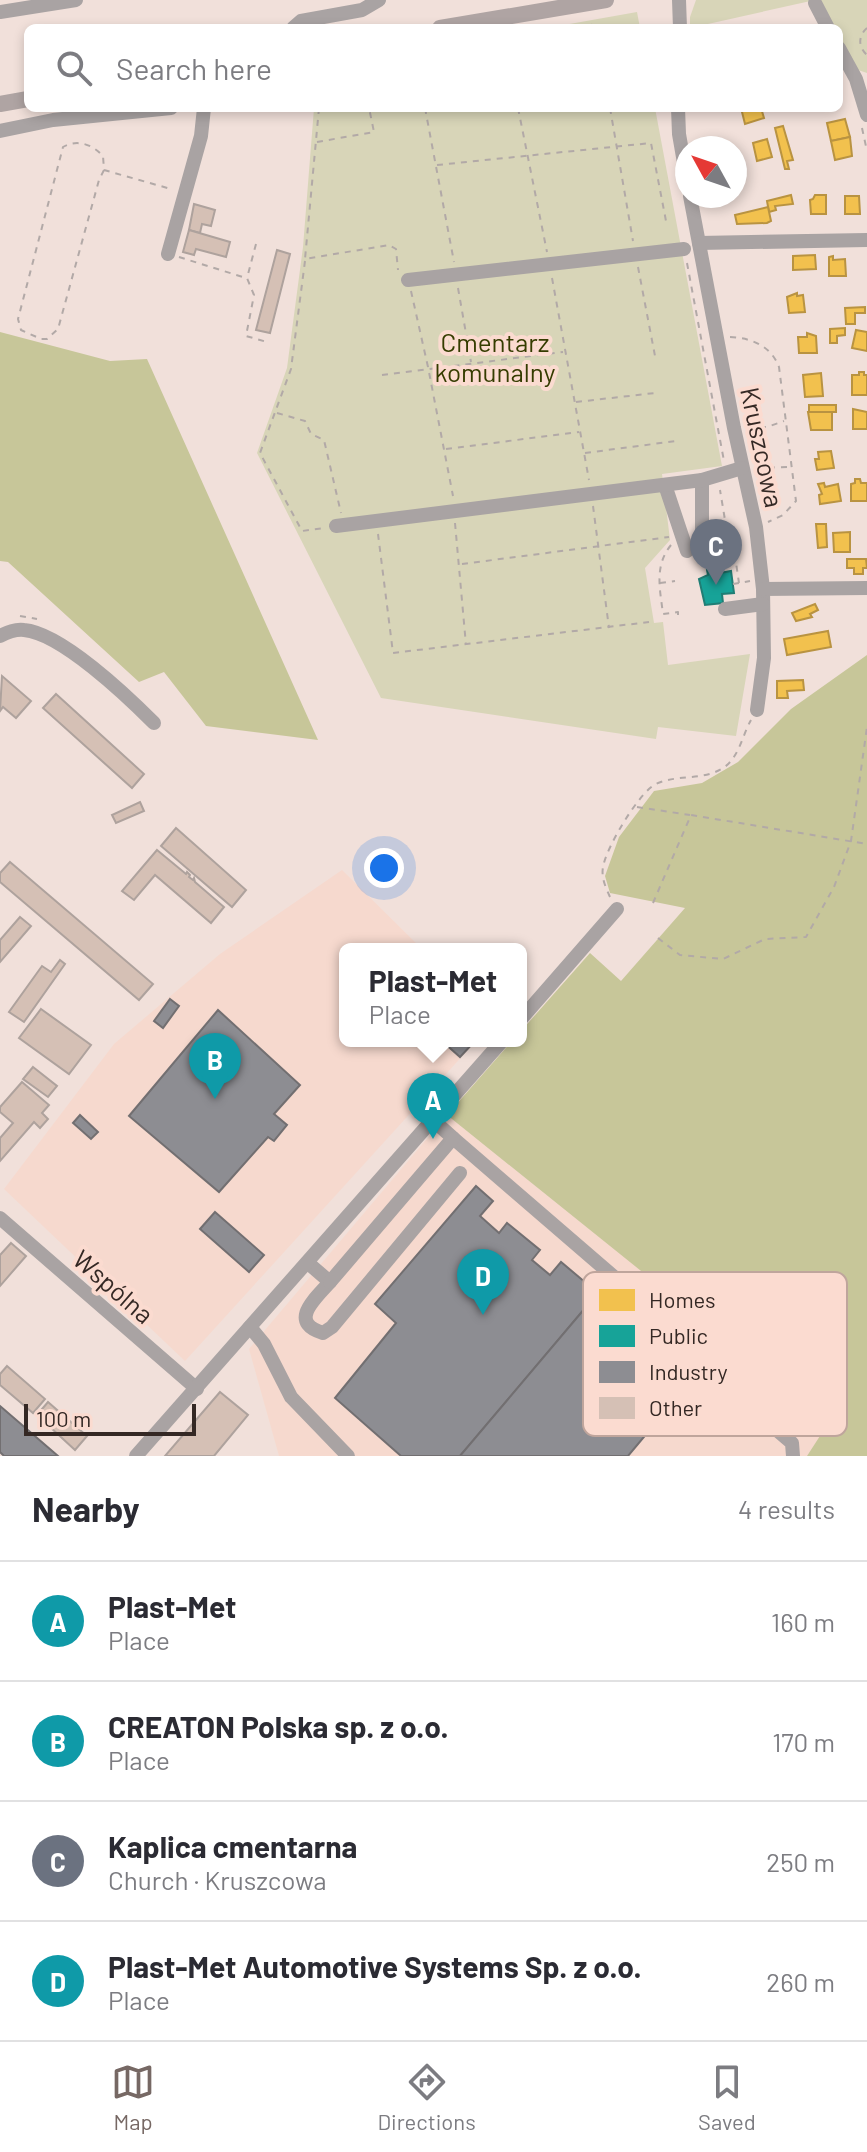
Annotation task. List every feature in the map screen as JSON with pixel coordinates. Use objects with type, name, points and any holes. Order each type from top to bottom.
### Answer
[{"type":"main road","points":[[464,24],[606,0]]},
{"type":"main road","points":[[0,104],[24,100]]},
{"type":"street","points":[[0,12],[76,0]]},
{"type":"street","points":[[298,24],[362,10],[379,0]]},
{"type":"street","points":[[679,0],[680,24]]},
{"type":"street","points":[[815,3],[826,24]]},
{"type":"street","points":[[843,53],[862,79],[867,115]]},
{"type":"street","points":[[0,131],[53,120],[132,112]]},
{"type":"street","points":[[168,254],[201,136],[204,112]]},
{"type":"street","points":[[678,112],[679,136]]},
{"type":"street","name":"Kruszcowa","points":[[692,208],[715,336],[756,527],[763,596],[762,683],[757,710]]},
{"type":"street","points":[[699,243],[867,240]]},
{"type":"street","points":[[408,280],[684,249]]},
{"type":"street","points":[[340,525],[702,480],[742,468]]},
{"type":"street","points":[[702,480],[702,545]]},
{"type":"street","points":[[665,485],[687,551]]},
{"type":"street","points":[[725,609],[763,596],[867,588]]},
{"type":"street","points":[[0,636],[27,629],[63,647],[118,688],[154,723]]},
{"type":"street","points":[[748,639],[763,636]]},
{"type":"street","points":[[527,1012],[617,909]]},
{"type":"street","points":[[136,1456],[497,1047]]},
{"type":"street","points":[[433,1120],[608,1272]]},
{"type":"street","points":[[453,1138],[306,1310],[305,1318],[309,1324],[323,1333],[332,1327],[460,1173]]},
{"type":"street","name":"Wspólna","points":[[0,1218],[197,1389]]},
{"type":"street","points":[[308,1263],[330,1282]]},
{"type":"street","points":[[250,1327],[264,1344],[291,1397],[348,1456]]},
{"type":"street","points":[[784,1436],[792,1443],[793,1456]]},
{"type":"path","points":[[867,28],[860,41],[860,47],[867,55]]},
{"type":"path","points":[[276,412],[305,421],[311,434],[324,440],[340,525],[302,531],[260,453],[291,369],[319,112]]},
{"type":"path","points":[[316,142],[374,132],[370,112]]},
{"type":"path","points":[[426,112],[471,362]]},
{"type":"path","points":[[519,112],[584,453],[609,628]]},
{"type":"path","points":[[611,112],[655,356]]},
{"type":"path","points":[[69,144],[89,145],[103,156],[104,170],[58,329],[47,339],[27,334],[21,330],[18,319],[63,147],[69,144]]},
{"type":"path","points":[[437,165],[652,144],[666,221]]},
{"type":"path","points":[[104,170],[184,193]]},
{"type":"path","points":[[256,244],[247,278],[254,295],[246,336],[267,342]]},
{"type":"path","points":[[305,259],[389,245],[396,249],[399,275],[406,274],[408,280],[428,367],[454,506],[466,645]]},
{"type":"path","points":[[684,249],[722,475],[723,511],[732,562],[705,565]]},
{"type":"path","points":[[168,254],[247,278]]},
{"type":"path","points":[[715,336],[737,337],[767,347],[779,367],[796,501],[783,515],[756,527]]},
{"type":"path","points":[[382,375],[565,352]]},
{"type":"path","points":[[575,403],[655,393]]},
{"type":"path","points":[[734,428],[767,427],[785,421]]},
{"type":"path","points":[[444,450],[580,432]]},
{"type":"path","points":[[584,453],[676,441]]},
{"type":"path","points":[[742,468],[792,467]]},
{"type":"path","points":[[723,511],[728,510]]},
{"type":"path","points":[[376,521],[393,653],[649,622]]},
{"type":"path","points":[[460,565],[681,535]]},
{"type":"path","points":[[678,620],[678,612],[663,614],[659,583],[661,560],[681,535]]},
{"type":"path","points":[[729,542],[735,542]]},
{"type":"path","points":[[731,557],[735,556],[739,583]]},
{"type":"path","points":[[659,583],[675,581]]},
{"type":"path","points":[[733,584],[747,582]]},
{"type":"path","points":[[617,909],[603,882],[602,869],[612,843],[635,807],[651,786],[700,776],[725,766],[737,751],[757,710]]},
{"type":"path","points":[[658,938],[680,955],[723,959],[765,939],[806,937],[834,887],[851,841],[867,727]]},
{"type":"path","points":[[635,807],[867,844]]},
{"type":"path","points":[[653,903],[691,815]]},
{"type":"shaded area","points":[[342,870],[416,943],[339,943],[339,1047],[471,1047],[185,1361],[4,1189],[114,1044],[220,954]]},
{"type":"shaded area","points":[[447,1115],[643,1272],[583,1272],[583,1436],[821,1436],[807,1456],[279,1456],[249,1349]]},
{"type":"green space","points":[[696,0],[815,0],[708,24],[690,24]]},
{"type":"green space","points":[[819,0],[867,0],[867,73],[855,69],[843,46],[843,24],[831,24]]},
{"type":"green space","points":[[637,12],[639,24],[570,24]]},
{"type":"green space","name":"Cmentarz komunalny","points":[[314,112],[656,112],[722,466],[662,474],[670,540],[645,568],[654,623],[663,622],[668,665],[750,654],[736,736],[658,727],[656,739],[381,698],[257,453],[287,368],[303,247]]},
{"type":"green space","points":[[0,332],[110,361],[147,359],[318,740],[206,726],[164,672],[139,682],[8,562],[0,561]]},
{"type":"green space","points":[[867,655],[867,1456],[807,1456],[820,1436],[847,1436],[847,1272],[642,1272],[447,1115],[507,1047],[527,1047],[527,1024],[590,953],[621,981],[685,908],[610,893],[605,876],[619,837],[654,791],[702,783],[738,762],[791,709]]},
{"type":"building: Homes","points":[[742,112],[762,112],[764,118],[745,124]]},
{"type":"building: Homes","points":[[845,119],[850,137],[831,141],[827,123]]},
{"type":"building: Homes","points":[[783,126],[793,160],[787,161],[789,169],[785,169],[775,128]]},
{"type":"building: Homes","points":[[850,137],[852,156],[835,160],[831,141]]},
{"type":"building: Homes","points":[[767,139],[772,157],[757,161],[753,143]]},
{"type":"building: Homes","points":[[791,195],[793,204],[775,206],[776,210],[769,212],[767,201]]},
{"type":"building: Homes","points":[[815,195],[826,195],[826,214],[811,214],[810,200]]},
{"type":"building: Homes","points":[[845,196],[859,196],[860,214],[845,214]]},
{"type":"building: Homes","points":[[768,207],[771,221],[737,224],[735,215]]},
{"type":"building: Homes","points":[[815,255],[816,269],[793,270],[793,256]]},
{"type":"building: Homes","points":[[833,256],[833,260],[845,259],[846,276],[829,276],[829,257]]},
{"type":"building: Homes","points":[[797,293],[797,296],[803,295],[805,312],[789,313],[787,297]]},
{"type":"building: Homes","points":[[865,307],[865,313],[855,313],[855,324],[846,324],[845,308]]},
{"type":"building: Homes","points":[[845,328],[845,335],[837,336],[837,343],[830,343],[830,329]]},
{"type":"building: Homes","points":[[856,330],[867,332],[867,351],[852,348]]},
{"type":"building: Homes","points":[[807,333],[816,336],[817,353],[799,353],[798,337],[807,337]]},
{"type":"building: Homes","points":[[859,372],[867,375],[867,395],[852,395],[852,375],[859,375]]},
{"type":"building: Homes","points":[[821,373],[823,396],[805,397],[803,375]]},
{"type":"building: Homes","points":[[809,405],[836,405],[836,412],[809,412]]},
{"type":"building: Homes","points":[[853,409],[867,412],[867,429],[853,429]]},
{"type":"building: Homes","points":[[808,412],[832,412],[832,430],[811,430]]},
{"type":"building: Homes","points":[[831,451],[834,468],[817,470],[815,459],[819,459],[818,452]]},
{"type":"building: Homes","points":[[855,479],[867,483],[867,501],[851,501],[851,484],[855,483]]},
{"type":"building: Homes","points":[[824,483],[825,487],[838,484],[841,501],[820,504],[819,495],[822,494],[818,484]]},
{"type":"building: Homes","points":[[816,524],[826,524],[827,547],[818,548]]},
{"type":"building: Homes","points":[[850,532],[850,552],[834,552],[833,533]]},
{"type":"building: Homes","points":[[847,559],[866,559],[867,568],[863,568],[863,574],[854,574],[854,568],[847,568]]},
{"type":"building: Homes","points":[[815,604],[818,610],[810,614],[812,617],[796,621],[792,613]]},
{"type":"building: Homes","points":[[828,631],[831,647],[787,655],[784,639]]},
{"type":"building: Homes","points":[[803,680],[804,690],[787,691],[788,698],[777,698],[777,681]]},
{"type":"building: Public","points":[[719,568],[720,573],[731,571],[734,593],[722,594],[723,603],[705,605],[699,579],[708,575],[707,570]]},
{"type":"building: Industry","points":[[170,999],[179,1006],[163,1028],[154,1021]]},
{"type":"building: Industry","points":[[218,1010],[300,1085],[274,1114],[287,1125],[274,1141],[268,1137],[219,1192],[129,1116]]},
{"type":"building: Industry","points":[[449,1047],[469,1047],[460,1057]]},
{"type":"building: Industry","points":[[80,1115],[98,1132],[91,1139],[73,1123]]},
{"type":"building: Industry","points":[[476,1186],[493,1201],[480,1216],[499,1233],[507,1223],[540,1250],[532,1260],[550,1275],[561,1262],[583,1280],[583,1311],[460,1456],[401,1456],[335,1398],[396,1323],[375,1304]]},
{"type":"building: Industry","points":[[215,1212],[264,1255],[249,1272],[200,1229]]},
{"type":"building: Industry","points":[[583,1311],[583,1436],[645,1436],[628,1456],[460,1456]]},
{"type":"building: Industry","points":[[0,1406],[58,1456],[4,1456],[0,1452]]},
{"type":"building: Other","points":[[194,204],[215,210],[211,226],[202,224],[200,233],[189,230]]},
{"type":"building: Other","points":[[189,230],[230,242],[226,257],[196,249],[194,255],[183,252]]},
{"type":"building: Other","points":[[277,250],[290,254],[270,333],[256,330]]},
{"type":"building: Other","points":[[2,676],[31,701],[16,718],[3,707],[0,711]]},
{"type":"building: Other","points":[[56,694],[144,774],[132,788],[43,708]]},
{"type":"building: Other","points":[[140,802],[144,811],[116,823],[112,815]]},
{"type":"building: Other","points":[[176,828],[246,890],[232,907],[161,846]]},
{"type":"building: Other","points":[[157,850],[187,872],[224,907],[211,923],[155,875],[134,900],[122,891]]},
{"type":"building: Other","points":[[10,862],[153,984],[139,1000],[0,882],[0,873]]},
{"type":"building: Other","points":[[20,917],[31,926],[0,962],[0,940]]},
{"type":"building: Other","points":[[60,960],[65,964],[24,1022],[9,1012],[42,966],[51,972]]},
{"type":"building: Other","points":[[41,1009],[91,1045],[69,1074],[19,1038]]},
{"type":"building: Other","points":[[33,1067],[57,1086],[48,1097],[23,1079]]},
{"type":"building: Other","points":[[22,1082],[49,1105],[42,1113],[48,1119],[40,1128],[34,1122],[0,1161],[0,1138],[13,1123],[0,1112],[0,1107]]},
{"type":"building: Other","points":[[11,1243],[26,1256],[0,1286],[0,1255]]},
{"type":"building: Other","points":[[7,1366],[45,1399],[33,1413],[0,1385],[0,1374]]},
{"type":"building: Other","points":[[220,1392],[248,1415],[214,1456],[165,1456]]},
{"type":"building: Other","points":[[48,1402],[87,1436],[75,1450],[37,1415]]},
{"type":"place","name":"Kaplica cmentarna","points":[[716,585]]},
{"type":"place","name":"CREATON Polska sp. z o.o.","points":[[215,1099]]},
{"type":"place","name":"Plast-Met","points":[[433,1139]]},
{"type":"place","name":"Plast-Met Automotive Systems Sp. z o.o.","points":[[483,1315]]}]
